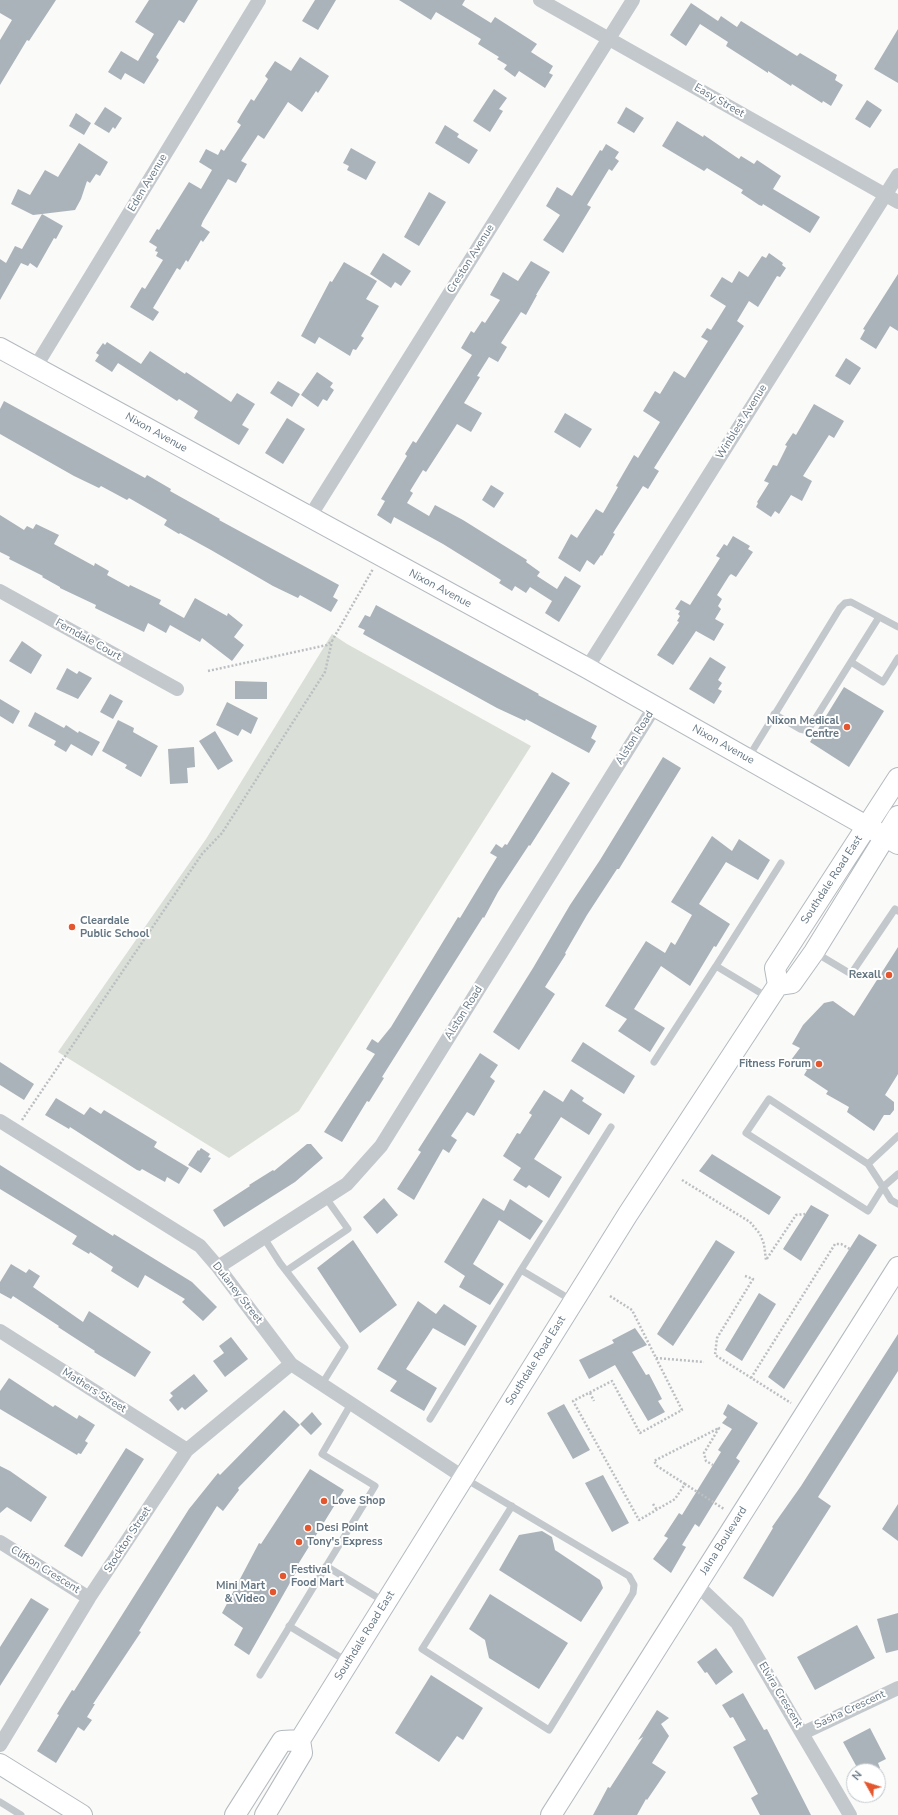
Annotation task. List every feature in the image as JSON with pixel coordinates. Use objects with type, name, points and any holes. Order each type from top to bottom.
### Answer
[{"type":"street","name":"Eden Avenue","points":[[36,366],[260,0]]},
{"type":"street","name":"Easy Street","points":[[540,0],[898,202]]},
{"type":"street","name":"Creston Avenue","points":[[309,518],[633,0]]},
{"type":"street","name":"Winblest Avenue","points":[[586,668],[898,176]]},
{"type":"street","name":"Nixon Avenue","points":[[0,348],[36,366],[309,518],[655,706],[882,834]]},
{"type":"street","name":"Ferndale Court","points":[[0,591],[177,689]]},
{"type":"street","name":"Alston Road","points":[[218,1267],[347,1184],[382,1146],[655,706]]},
{"type":"street","name":"Southdale Road East","points":[[773,991],[792,983],[814,952],[882,834],[898,778]]},
{"type":"street","name":"Southdale Road East","points":[[265,1815],[302,1753],[300,1740],[348,1662],[628,1214],[773,991],[775,968],[898,816]]},
{"type":"street","name":"Dulaney Street","points":[[0,1121],[200,1246],[218,1267],[291,1364],[463,1477]]},
{"type":"street","name":"Jalna Boulevard","points":[[551,1815],[898,1267]]},
{"type":"street","name":"Mathers Street","points":[[0,1331],[187,1450]]},
{"type":"street","name":"Stockton Street","points":[[0,1745],[90,1598],[187,1450],[291,1364]]},
{"type":"street","name":"Clifton Crescent","points":[[0,1542],[90,1598]]},
{"type":"street","name":"Elvira Crescent","points":[[696,1584],[736,1623],[803,1733],[850,1815]]},
{"type":"street","name":"Sasha Crescent","points":[[803,1733],[898,1688]]},
{"type":"street","points":[[235,1815],[282,1742],[300,1740]]},
{"type":"street","points":[[0,1764],[82,1815]]},
{"type":"lane","points":[[748,759],[774,714],[840,608],[845,603],[851,602],[898,628]]},
{"type":"lane","points":[[774,714],[800,730],[810,727],[879,617]]},
{"type":"lane","points":[[851,662],[883,682],[898,658]]},
{"type":"lane","points":[[654,1062],[780,863]]},
{"type":"lane","points":[[814,952],[851,974],[895,909],[898,910]]},
{"type":"lane","points":[[716,966],[773,991]]},
{"type":"lane","points":[[898,1174],[883,1187],[868,1211],[746,1133],[769,1099],[868,1164],[883,1187],[891,1200],[898,1204]]},
{"type":"lane","points":[[430,1419],[611,1127]]},
{"type":"lane","points":[[868,1164],[898,1136]]},
{"type":"lane","points":[[286,1271],[348,1229],[326,1198]]},
{"type":"lane","points":[[264,1238],[286,1271],[345,1347],[322,1384]]},
{"type":"lane","points":[[521,1270],[573,1301]]},
{"type":"lane","points":[[260,1675],[376,1486],[322,1454],[351,1404]]},
{"type":"lane","points":[[463,1477],[512,1506],[629,1576],[634,1585],[633,1593],[549,1730],[422,1649],[512,1506]]},
{"type":"lane","points":[[326,1566],[386,1602]]},
{"type":"lane","points":[[289,1626],[348,1662]]},
{"type":"lane","points":[[0,1802],[21,1815]]},
{"type":"path","points":[[15,1131],[202,854],[222,834],[325,672],[332,641],[370,574]]},
{"type":"path","points":[[208,671],[327,645],[332,641]]},
{"type":"path","points":[[682,1180],[750,1222],[760,1234],[764,1244],[766,1260],[796,1215],[805,1214]]},
{"type":"path","points":[[751,1378],[835,1244],[841,1244],[850,1249]]},
{"type":"path","points":[[745,1276],[753,1279],[717,1338],[715,1355],[791,1403]]},
{"type":"path","points":[[610,1296],[632,1310],[682,1410],[640,1433],[612,1381],[573,1401],[638,1520],[675,1499],[685,1484]]},
{"type":"path","points":[[656,1358],[704,1362]]},
{"type":"path","points":[[590,1392],[594,1402]]},
{"type":"path","points":[[713,1465],[706,1460],[704,1453],[719,1428],[654,1461],[657,1466],[724,1508]]},
{"type":"path","points":[[653,1504],[657,1510]]},
{"type":"shaded area","points":[[332,634],[347,644],[531,746],[299,1111],[229,1158],[58,1052],[206,839]]},
{"type":"building","points":[[0,0],[56,0],[29,41],[27,40],[0,85],[0,40],[12,20],[0,13]]},
{"type":"building","points":[[149,0],[198,0],[184,23],[179,20],[156,57],[159,60],[144,84],[125,73],[121,80],[108,72],[121,51],[138,61],[154,34],[135,22]]},
{"type":"building","points":[[315,0],[336,0],[318,30],[302,21]]},
{"type":"building","points":[[399,0],[465,0],[462,5],[491,23],[495,17],[537,44],[531,52],[553,66],[549,73],[553,75],[545,88],[519,71],[515,77],[504,69],[507,65],[497,59],[499,57],[478,44],[481,39],[436,12],[431,20]]},
{"type":"building","points":[[691,3],[718,21],[721,16],[737,27],[741,21],[797,56],[800,53],[837,75],[835,80],[843,85],[831,106],[823,101],[822,103],[792,84],[791,86],[768,71],[768,73],[726,46],[728,42],[700,24],[686,46],[670,35]]},
{"type":"building","points":[[898,29],[898,83],[874,69]]},
{"type":"building","points":[[300,57],[329,76],[318,93],[316,91],[302,112],[288,102],[264,139],[258,135],[241,161],[247,164],[236,183],[228,179],[203,221],[201,226],[210,232],[203,242],[201,240],[188,262],[186,260],[180,270],[177,268],[153,308],[159,312],[153,321],[130,307],[142,287],[145,289],[163,260],[156,256],[158,252],[155,251],[157,247],[149,242],[157,229],[159,230],[189,182],[201,189],[212,170],[199,162],[206,149],[218,155],[221,149],[224,151],[241,125],[237,122],[251,99],[254,101],[268,79],[265,76],[275,61],[291,71]]},
{"type":"building","points":[[494,89],[507,98],[499,109],[503,111],[490,132],[473,121]]},
{"type":"building","points":[[867,100],[882,110],[870,128],[855,119]]},
{"type":"building","points":[[105,107],[122,118],[115,129],[113,127],[109,133],[94,124]]},
{"type":"building","points":[[626,107],[644,118],[634,133],[617,123]]},
{"type":"building","points":[[76,113],[91,123],[84,135],[69,126]]},
{"type":"building","points":[[677,121],[703,137],[704,135],[739,159],[741,156],[754,164],[757,160],[781,176],[773,189],[820,217],[810,233],[763,204],[762,206],[759,205],[741,193],[743,190],[707,168],[704,171],[662,146]]},
{"type":"building","points":[[445,125],[459,134],[457,137],[478,150],[469,164],[435,143]]},
{"type":"building","points":[[79,143],[108,162],[100,176],[96,174],[90,183],[87,181],[81,199],[75,210],[33,215],[11,204],[18,189],[30,195],[45,170],[58,177]]},
{"type":"building","points":[[606,144],[619,152],[615,158],[619,161],[612,171],[609,169],[587,205],[591,207],[563,253],[543,240],[560,215],[546,206],[557,187],[572,196],[600,150],[602,151]]},
{"type":"building","points":[[351,148],[376,162],[366,180],[347,170],[349,166],[343,163]]},
{"type":"building","points":[[429,192],[446,202],[419,246],[404,237]]},
{"type":"building","points":[[42,214],[63,226],[56,239],[54,238],[37,268],[30,263],[28,266],[21,263],[0,300],[0,259],[6,263],[15,246],[22,249]]},
{"type":"building","points":[[383,253],[411,271],[401,286],[395,282],[391,288],[370,274]]},
{"type":"building","points":[[769,253],[783,263],[782,265],[786,268],[780,277],[777,276],[758,307],[749,301],[737,321],[744,326],[654,468],[659,471],[648,489],[643,486],[613,533],[615,534],[602,556],[601,555],[594,565],[587,560],[580,572],[558,558],[571,534],[577,538],[596,509],[603,513],[618,487],[616,486],[634,455],[638,458],[660,422],[643,411],[655,391],[660,394],[674,371],[685,378],[708,341],[701,337],[707,328],[711,330],[726,306],[710,296],[722,277],[732,283],[739,271],[748,277],[762,256],[766,258]]},
{"type":"building","points":[[531,261],[550,272],[526,315],[521,312],[501,343],[507,347],[498,362],[489,357],[477,376],[480,377],[464,403],[482,413],[471,432],[457,424],[426,472],[423,470],[410,491],[413,493],[407,503],[429,516],[435,505],[463,520],[527,560],[526,562],[540,572],[537,576],[557,589],[565,576],[581,586],[559,622],[545,613],[552,601],[530,587],[526,593],[515,586],[512,591],[499,583],[501,580],[443,544],[394,517],[391,524],[377,515],[385,501],[381,499],[407,456],[405,454],[413,441],[416,443],[472,355],[461,348],[471,331],[474,333],[482,321],[485,323],[500,300],[490,295],[503,272],[518,281]]},
{"type":"building","points":[[344,262],[377,281],[366,299],[379,306],[361,336],[364,338],[356,350],[353,349],[350,356],[319,337],[315,344],[301,336],[330,281],[332,282]]},
{"type":"building","points":[[898,274],[898,331],[890,326],[876,349],[860,339],[865,330],[863,329]]},
{"type":"building","points":[[107,342],[141,364],[150,351],[185,374],[186,372],[231,402],[237,393],[255,404],[242,425],[249,429],[239,445],[194,418],[198,411],[179,399],[177,401],[118,363],[112,372],[95,361],[99,355],[96,353],[103,343],[105,345]]},
{"type":"building","points":[[846,358],[861,368],[850,385],[835,376]]},
{"type":"building","points":[[317,372],[333,383],[330,387],[334,390],[327,401],[323,399],[318,407],[301,395]]},
{"type":"building","points":[[278,381],[300,394],[292,407],[270,393]]},
{"type":"building","points":[[4,401],[145,478],[147,475],[171,489],[170,491],[220,519],[219,520],[339,585],[333,597],[338,600],[331,612],[300,595],[298,598],[273,586],[211,550],[180,533],[179,534],[164,525],[167,520],[129,498],[127,500],[101,486],[99,488],[74,476],[0,434],[0,409]]},
{"type":"building","points":[[814,404],[844,421],[834,438],[829,435],[803,476],[812,481],[802,501],[791,495],[779,514],[775,511],[771,517],[756,507],[757,502],[769,483],[764,481],[773,465],[777,466],[787,446],[785,445],[793,433],[796,435]]},
{"type":"building","points":[[565,413],[592,429],[580,448],[554,432]]},
{"type":"building","points":[[287,418],[305,429],[283,464],[265,453]]},
{"type":"building","points":[[491,485],[504,493],[494,508],[482,500]]},
{"type":"building","points":[[0,515],[24,530],[27,526],[33,529],[36,524],[59,535],[54,544],[94,566],[95,563],[109,571],[107,575],[129,587],[130,585],[161,600],[159,604],[184,618],[195,598],[227,616],[228,613],[243,625],[234,637],[244,645],[232,661],[202,638],[200,642],[170,625],[166,633],[148,623],[144,632],[95,608],[96,605],[60,588],[42,577],[43,576],[9,559],[10,557],[0,552]]},
{"type":"building","points":[[733,536],[750,546],[748,549],[753,552],[736,577],[731,574],[717,595],[722,599],[718,606],[721,609],[715,619],[724,624],[714,641],[696,631],[673,665],[657,655],[679,622],[677,621],[680,616],[678,614],[680,611],[675,609],[681,600],[690,605],[720,558],[716,556],[724,544],[727,546]]},
{"type":"building","points":[[376,605],[597,726],[591,738],[596,741],[589,753],[526,719],[525,721],[497,708],[363,634],[365,630],[358,627],[365,615],[370,617]]},
{"type":"building","points":[[22,641],[42,655],[31,674],[9,661]]},
{"type":"building","points":[[710,657],[726,667],[718,680],[722,683],[718,689],[722,691],[714,704],[689,689]]},
{"type":"building","points":[[67,668],[77,674],[79,671],[92,678],[78,699],[56,689]]},
{"type":"building","points":[[235,681],[267,682],[267,699],[235,699]]},
{"type":"building","name":"Nixon Medical Centre","points":[[844,687],[884,711],[849,767],[810,742]]},
{"type":"building","points":[[110,694],[123,701],[113,719],[100,712]]},
{"type":"building","points":[[0,699],[20,711],[13,724],[0,716]]},
{"type":"building","points":[[227,702],[258,718],[251,734],[242,729],[238,736],[216,725]]},
{"type":"building","points":[[35,712],[64,728],[66,725],[78,733],[79,731],[100,742],[92,756],[71,744],[66,752],[54,745],[56,741],[28,726]]},
{"type":"building","points":[[118,720],[134,728],[133,732],[158,746],[141,777],[125,768],[127,765],[102,751]]},
{"type":"building","points":[[215,731],[233,761],[218,770],[199,741]]},
{"type":"building","points":[[194,747],[195,767],[187,768],[188,783],[170,784],[168,749]]},
{"type":"building","points":[[663,757],[681,768],[619,869],[617,869],[587,915],[565,953],[566,954],[545,987],[555,994],[519,1050],[493,1032],[570,905],[600,860]]},
{"type":"building","points":[[552,772],[570,783],[530,846],[529,845],[498,892],[484,918],[483,917],[382,1077],[384,1078],[369,1102],[367,1101],[342,1142],[324,1132],[375,1054],[366,1049],[372,1039],[378,1043],[391,1027],[458,917],[460,918],[497,857],[490,853],[496,844],[502,848],[505,844],[507,845]]},
{"type":"building","points":[[712,836],[732,851],[739,839],[770,860],[758,880],[726,862],[699,904],[730,924],[716,947],[714,946],[690,986],[661,966],[634,1009],[665,1028],[650,1052],[618,1031],[627,1019],[605,1006],[646,941],[665,953],[671,942],[675,945],[692,915],[671,902]]},
{"type":"building","points":[[898,947],[898,1074],[885,1095],[894,1102],[894,1110],[890,1115],[884,1115],[874,1131],[847,1112],[849,1107],[826,1094],[828,1091],[804,1075],[807,1070],[791,1060],[800,1048],[792,1044],[803,1025],[824,1003],[833,1001],[854,1016]]},
{"type":"building","points":[[583,1042],[635,1076],[624,1094],[571,1061]]},
{"type":"building","points":[[480,1053],[498,1065],[490,1077],[495,1081],[474,1116],[467,1112],[451,1136],[457,1140],[449,1153],[443,1149],[414,1200],[397,1189],[421,1152],[418,1150]]},
{"type":"building","points":[[0,1062],[34,1084],[24,1100],[0,1085]]},
{"type":"building","points":[[571,1089],[584,1098],[582,1101],[602,1114],[589,1135],[561,1117],[534,1159],[562,1177],[549,1198],[529,1185],[526,1188],[513,1180],[521,1168],[503,1156],[517,1133],[520,1134],[532,1115],[529,1113],[544,1090],[563,1102]]},
{"type":"building","points":[[56,1098],[84,1115],[90,1107],[101,1114],[104,1110],[157,1142],[154,1147],[189,1168],[179,1184],[167,1177],[165,1182],[142,1169],[140,1171],[137,1170],[70,1127],[69,1129],[45,1115]]},
{"type":"building","points":[[307,1144],[311,1144],[323,1158],[295,1182],[224,1227],[213,1210],[250,1186],[249,1185],[273,1170],[274,1171]]},
{"type":"building","points":[[201,1148],[210,1154],[208,1157],[211,1158],[201,1173],[188,1165]]},
{"type":"building","points":[[712,1154],[781,1197],[769,1215],[699,1171]]},
{"type":"building","points":[[0,1165],[113,1236],[114,1234],[192,1282],[217,1307],[203,1321],[182,1302],[185,1299],[145,1275],[138,1288],[111,1271],[113,1267],[90,1252],[89,1254],[72,1244],[77,1236],[0,1189]]},
{"type":"building","points":[[384,1198],[398,1215],[377,1234],[363,1217]]},
{"type":"building","points":[[483,1198],[504,1211],[510,1199],[543,1221],[530,1240],[499,1220],[473,1264],[504,1284],[490,1305],[459,1287],[465,1276],[444,1262]]},
{"type":"building","points":[[811,1205],[829,1215],[801,1261],[783,1249]]},
{"type":"building","points":[[859,1234],[877,1245],[784,1389],[768,1377]]},
{"type":"building","points":[[353,1240],[397,1305],[360,1333],[317,1268]]},
{"type":"building","points":[[716,1240],[735,1252],[673,1346],[657,1334]]},
{"type":"building","points":[[11,1264],[26,1273],[29,1269],[40,1276],[33,1287],[83,1322],[89,1311],[151,1352],[135,1377],[94,1352],[95,1351],[58,1327],[59,1326],[13,1296],[11,1299],[0,1293],[0,1282]]},
{"type":"building","points":[[759,1293],[776,1304],[742,1361],[725,1350]]},
{"type":"building","points":[[418,1301],[436,1314],[444,1304],[477,1326],[465,1346],[433,1328],[406,1369],[437,1388],[424,1411],[390,1391],[397,1381],[377,1369]]},
{"type":"building","points":[[635,1328],[647,1345],[632,1352],[646,1375],[649,1374],[662,1399],[658,1401],[665,1412],[648,1421],[615,1365],[589,1379],[579,1360],[614,1343],[612,1340]]},
{"type":"building","points":[[898,1334],[898,1371],[818,1497],[831,1506],[773,1597],[743,1578],[773,1528],[772,1527],[801,1486]]},
{"type":"building","points":[[231,1337],[248,1359],[225,1377],[213,1361],[224,1353],[219,1346]]},
{"type":"building","points":[[194,1374],[208,1391],[185,1410],[182,1407],[178,1411],[169,1400],[173,1396],[170,1393]]},
{"type":"building","points":[[9,1378],[53,1407],[55,1405],[77,1419],[79,1415],[95,1425],[85,1441],[88,1443],[81,1454],[78,1453],[77,1455],[0,1409],[0,1391]]},
{"type":"building","points":[[564,1404],[590,1450],[573,1459],[547,1413]]},
{"type":"building","points":[[728,1404],[758,1423],[736,1458],[740,1461],[699,1527],[695,1524],[682,1545],[686,1547],[671,1573],[653,1559],[668,1538],[664,1536],[679,1513],[682,1515],[721,1452],[718,1450],[732,1429],[722,1423],[727,1417],[723,1414]]},
{"type":"building","points":[[284,1410],[300,1425],[238,1488],[239,1490],[223,1511],[217,1506],[139,1631],[141,1632],[93,1704],[95,1704],[87,1717],[92,1720],[84,1731],[78,1727],[56,1763],[37,1751],[72,1690],[74,1691],[189,1509],[218,1473],[220,1475]]},
{"type":"building","points":[[312,1412],[322,1424],[311,1435],[300,1424]]},
{"type":"building","points":[[126,1448],[144,1459],[82,1557],[64,1546]]},
{"type":"building","points":[[0,1466],[10,1471],[47,1497],[31,1522],[7,1507],[0,1513]]},
{"type":"building","points":[[310,1469],[344,1490],[297,1566],[299,1567],[249,1655],[234,1645],[243,1628],[222,1613],[259,1543],[261,1544]]},
{"type":"building","points":[[603,1475],[629,1523],[612,1532],[585,1483]]},
{"type":"building","points":[[898,1504],[898,1541],[882,1529]]},
{"type":"building","points":[[542,1531],[552,1537],[555,1550],[600,1580],[603,1588],[581,1622],[499,1570],[519,1535]]},
{"type":"building","points":[[490,1594],[568,1643],[539,1689],[489,1658],[485,1640],[469,1629]]},
{"type":"building","points":[[31,1598],[49,1609],[0,1686],[0,1647]]},
{"type":"building","points":[[898,1613],[898,1650],[886,1653],[877,1619]]},
{"type":"building","points":[[857,1625],[875,1658],[815,1690],[797,1657]]},
{"type":"building","points":[[716,1648],[733,1672],[716,1685],[707,1672],[705,1673],[697,1662]]},
{"type":"building","points":[[431,1675],[483,1708],[463,1740],[457,1736],[439,1762],[395,1733]]},
{"type":"building","points":[[743,1693],[764,1730],[767,1729],[811,1815],[760,1815],[751,1798],[758,1794],[733,1747],[746,1740],[733,1717],[730,1718],[722,1705]]},
{"type":"building","points":[[657,1710],[669,1718],[661,1724],[669,1736],[652,1763],[666,1772],[647,1800],[646,1799],[637,1815],[593,1815],[608,1787],[610,1788],[643,1737],[638,1740]]},
{"type":"building","points":[[870,1728],[886,1759],[878,1763],[855,1763],[843,1742]]},
{"type":"place","name":"Nixon Medical Centre","points":[[847,727]]},
{"type":"place","name":"Cleardale Public School","points":[[72,927]]},
{"type":"place","name":"Rexall","points":[[889,975]]},
{"type":"place","name":"Fitness Forum","points":[[819,1064]]},
{"type":"place","name":"Love Shop","points":[[324,1501]]},
{"type":"place","name":"Desi Point","points":[[308,1528]]},
{"type":"place","name":"Tony's Express","points":[[299,1542]]},
{"type":"place","name":"Festival Food Mart","points":[[283,1576]]},
{"type":"place","name":"Mini Mart & Video","points":[[273,1592]]}]
